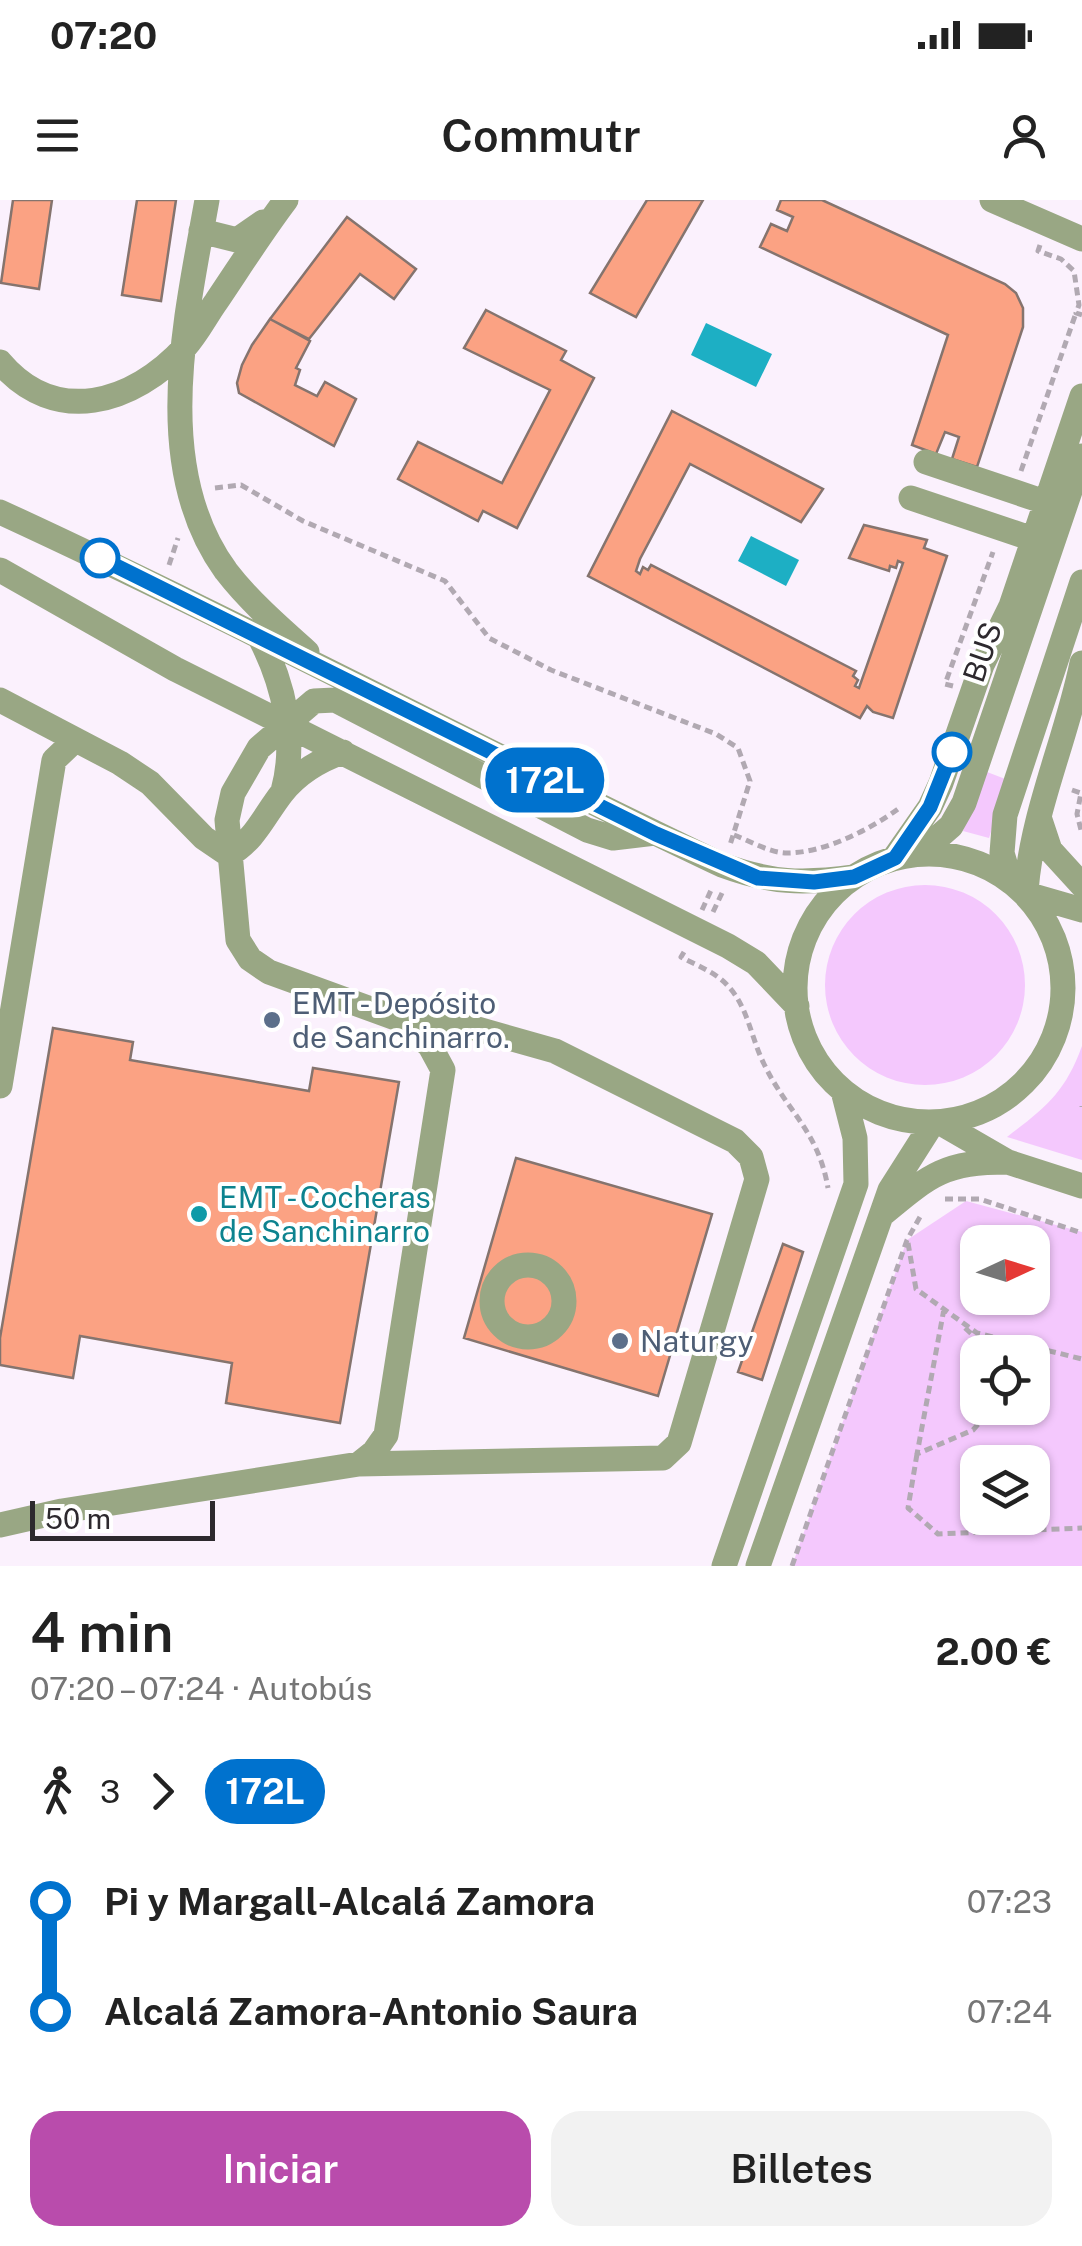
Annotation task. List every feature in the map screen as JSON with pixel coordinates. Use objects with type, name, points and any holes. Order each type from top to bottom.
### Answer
[{"type":"street","points":[[206,200],[178,400],[188,492],[203,532],[226,571],[254,603],[333,676]]},
{"type":"street","points":[[992,200],[1082,239]]},
{"type":"street","points":[[201,231],[237,240],[281,207]]},
{"type":"street","points":[[0,362],[16,381],[50,400],[84,403],[132,390],[185,347],[281,207]]},
{"type":"street","points":[[907,856],[942,783],[982,665],[1011,606],[1082,396]]},
{"type":"street","name":"BUS","points":[[907,856],[943,835],[964,803],[1082,456]]},
{"type":"street","points":[[926,462],[1045,502]]},
{"type":"street","points":[[911,498],[1033,538]]},
{"type":"street","points":[[0,512],[159,586],[656,834],[758,878],[814,882],[854,877],[907,856],[959,857],[1022,889],[1082,910]]},
{"type":"street","points":[[0,570],[175,668],[728,946],[756,963],[796,1006]]},
{"type":"street","points":[[758,1566],[880,1217],[904,1163],[938,1124],[980,1112],[1010,1096],[1035,1071],[1052,1041],[1062,1007],[1063,978],[1050,927],[1002,853],[1005,815],[1082,582]]},
{"type":"street","points":[[260,638],[278,678],[287,724],[288,762],[283,792]]},
{"type":"street","points":[[1022,889],[1082,664]]},
{"type":"street","points":[[0,700],[150,783],[204,838],[229,854]]},
{"type":"street","points":[[0,1525],[62,1511],[359,1464],[663,1458],[679,1443],[756,1179],[752,1157],[735,1140],[555,1050],[467,1026],[401,1020],[269,972],[250,959],[238,940],[227,820],[234,793],[259,748],[314,702],[334,700],[587,830],[613,838],[656,834]]},
{"type":"street","points":[[0,1086],[54,760],[74,741]]},
{"type":"street","points":[[229,854],[254,835],[283,792],[313,766],[343,752]]},
{"type":"street","points":[[1040,810],[1043,835],[1050,850],[1082,885]]},
{"type":"street","points":[[854,877],[832,896],[814,920],[802,947],[796,976],[796,1006],[812,1053],[844,1091],[866,1107],[892,1117],[938,1124],[1008,1162],[1082,1186]]},
{"type":"street","points":[[359,1464],[386,1435],[443,1070],[430,1046],[401,1020]]},
{"type":"street","points":[[724,1566],[856,1184],[855,1138],[844,1091]]},
{"type":"street","points":[[880,1217],[936,1173],[959,1164],[1008,1162]]},
{"type":"path","points":[[1044,232],[1038,251],[1061,259],[1074,271],[1079,305],[1076,313],[1082,315]]},
{"type":"path","points":[[188,492],[241,485],[303,520],[445,581],[489,638],[551,670],[716,734],[738,748],[750,781],[734,835],[784,853],[816,849],[884,819],[906,804]]},
{"type":"path","points":[[159,586],[178,544],[178,528]]},
{"type":"path","points":[[1061,786],[1081,793],[1078,814],[1082,834]]},
{"type":"path","points":[[702,910],[713,885]]},
{"type":"path","points":[[712,915],[723,890]]},
{"type":"path","points":[[681,957],[726,983],[742,1006],[764,1064],[820,1154],[828,1186],[826,1199]]},
{"type":"path","points":[[933,1206],[946,1198],[980,1199],[1081,1232],[1082,1223]]},
{"type":"path","points":[[792,1566],[908,1240],[921,1216]]},
{"type":"path","points":[[908,1240],[916,1289],[977,1333],[1082,1358]]},
{"type":"path","points":[[944,1309],[973,1335]]},
{"type":"path","points":[[944,1309],[908,1508],[938,1534],[1082,1528]]},
{"type":"path","points":[[918,1454],[977,1425]]},
{"type":"shaded area","points":[[999,728],[987,772],[1008,780],[989,838],[963,831]]},
{"type":"shaded area","points":[[925,885],[963,893],[996,914],[1017,947],[1025,985],[1017,1023],[996,1056],[963,1077],[925,1085],[887,1077],[854,1056],[833,1023],[825,985],[833,947],[854,914],[887,893]]},
{"type":"shaded area","points":[[1082,1046],[1082,1160],[1007,1137],[1052,1098]]},
{"type":"shaded area","points":[[966,1201],[1082,1232],[1082,1566],[792,1566],[907,1240]]},
{"type":"water","points":[[706,323],[772,354],[756,387],[691,355]]},
{"type":"water","points":[[751,536],[799,560],[786,586],[738,561]]},
{"type":"building","points":[[13,200],[52,200],[39,289],[1,283]]},
{"type":"building","points":[[137,200],[176,200],[161,301],[122,295]]},
{"type":"building","points":[[647,200],[703,200],[636,317],[590,293]]},
{"type":"building","points":[[781,200],[822,200],[1005,284],[1016,293],[1023,308],[1023,327],[977,467],[952,459],[959,437],[945,432],[936,454],[912,445],[948,335],[760,247],[771,224],[787,231],[793,217],[777,210]]},
{"type":"building","points":[[347,217],[416,269],[394,299],[360,274],[309,339],[270,319]]},
{"type":"building","points":[[486,310],[566,351],[561,360],[594,378],[517,528],[483,511],[478,521],[398,479],[418,442],[502,483],[550,390],[464,348]]},
{"type":"building","points":[[270,319],[310,341],[296,368],[300,370],[295,385],[317,396],[325,382],[356,399],[334,446],[239,393],[237,383],[242,365]]},
{"type":"building","points":[[672,411],[823,489],[801,522],[690,464],[640,559],[636,571],[640,574],[643,567],[648,570],[651,565],[856,671],[853,676],[859,688],[903,563],[898,561],[896,568],[890,566],[889,571],[849,558],[864,525],[927,540],[924,548],[947,556],[893,718],[867,706],[860,718],[588,576]]},
{"type":"building","name":"EMT - Cocheras de Sanchinarro","points":[[53,1028],[133,1042],[130,1060],[309,1091],[313,1068],[399,1082],[340,1423],[226,1403],[232,1363],[80,1336],[73,1378],[0,1365],[0,1338]]},
{"type":"building","points":[[516,1158],[712,1214],[658,1396],[464,1338]]},
{"type":"building","points":[[783,1244],[803,1252],[762,1380],[738,1372]]},
{"type":"bus line","name":"172L","points":[[100,558],[656,834],[758,878],[814,882],[854,877],[895,858],[930,807],[952,752]]},
{"type":"place","name":"EMT - Depósito de Sanchinarro.","points":[[272,1020]]},
{"type":"place","name":"EMT - Cocheras de Sanchinarro","points":[[199,1214]]},
{"type":"place","name":"Naturgy","points":[[620,1341]]}]
